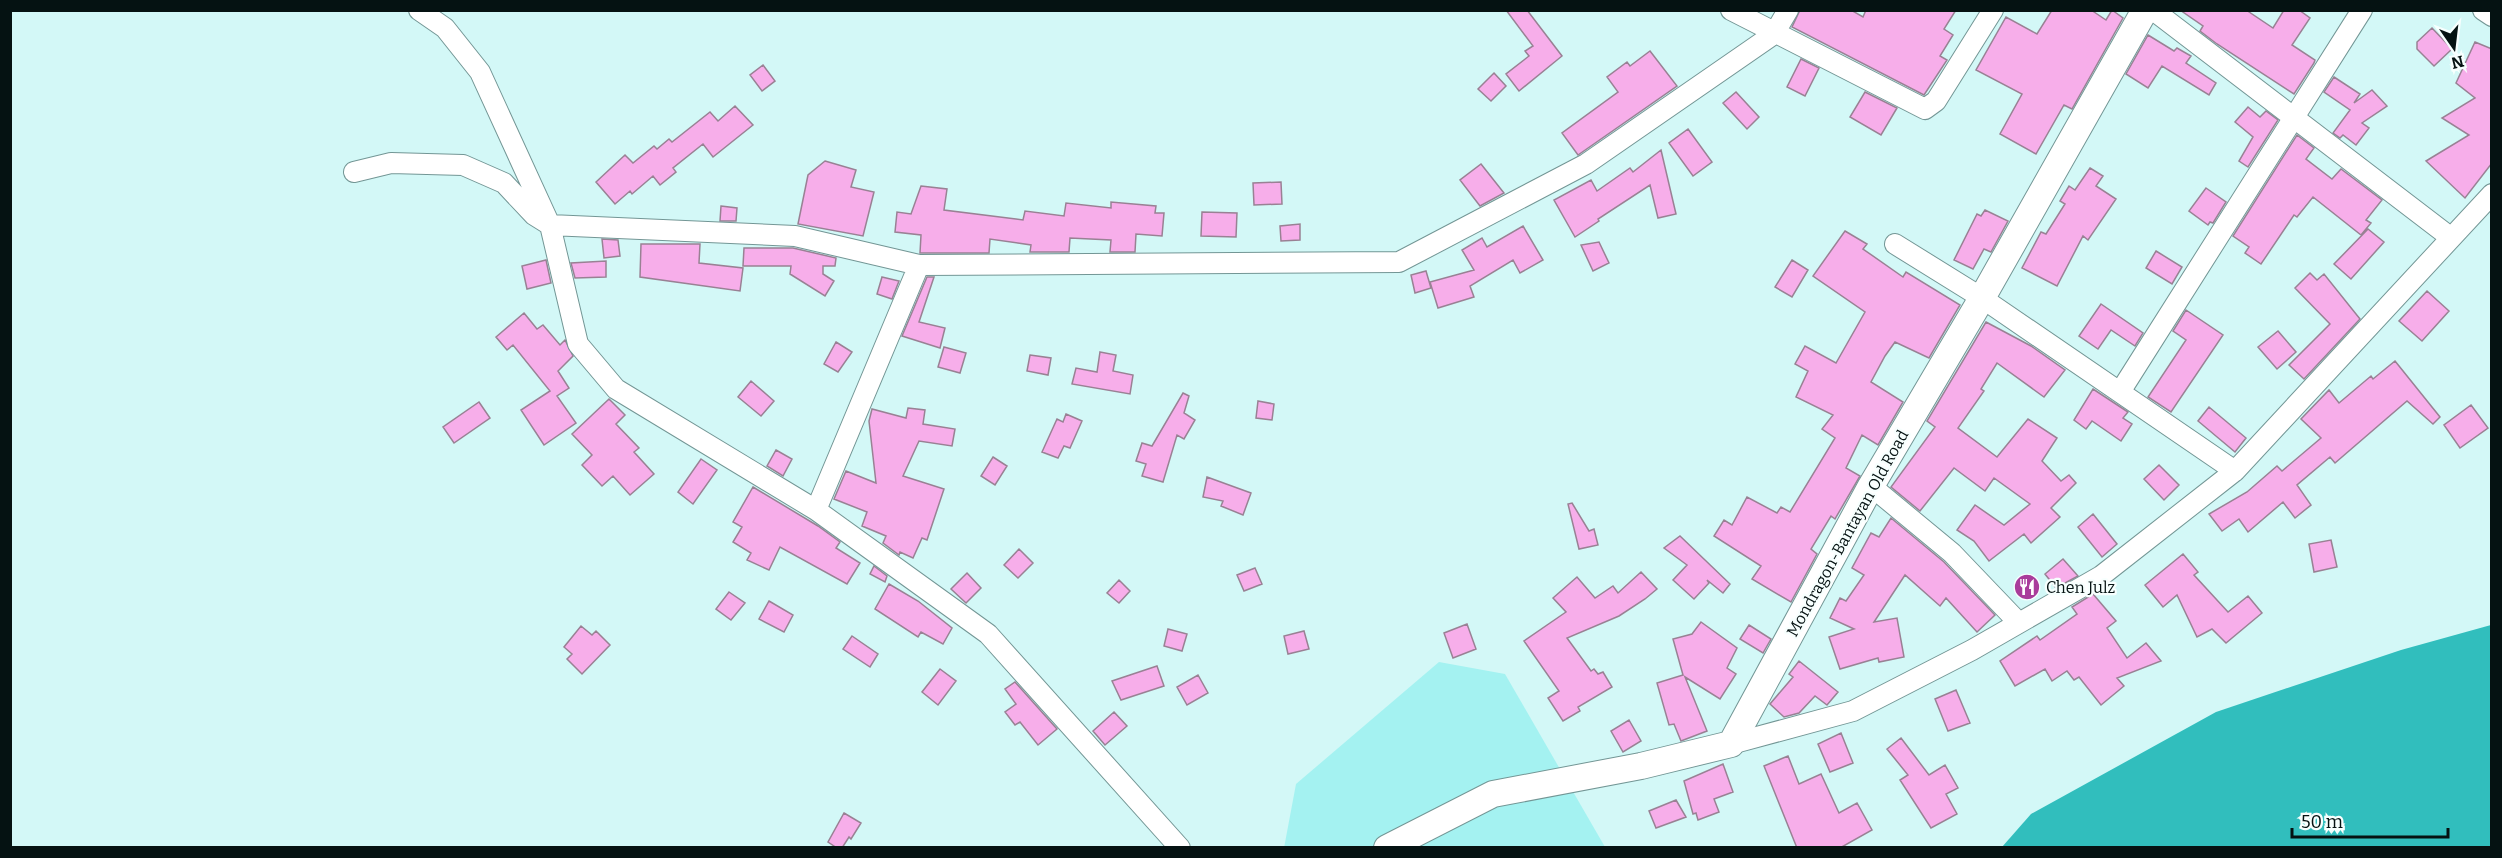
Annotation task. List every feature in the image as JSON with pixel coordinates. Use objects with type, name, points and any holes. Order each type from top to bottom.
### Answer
[{"type":"street","points":[[419,10],[445,28],[480,72],[550,225],[579,344],[616,389],[816,510],[988,634],[1180,848]]},
{"type":"street","points":[[1731,10],[1774,34],[1925,109],[1936,101],[1993,10]]},
{"type":"street","points":[[354,172],[391,163],[463,165],[504,183],[534,215],[550,225],[795,236],[920,266],[1399,262],[1586,164],[1774,34],[1788,10]]},
{"type":"street","name":"Mondragon-Bantayan Old Road","points":[[1731,744],[1871,486],[1982,298],[2145,10]]},
{"type":"street","points":[[2153,10],[2450,237]]},
{"type":"street","points":[[2120,392],[2296,118],[2362,10]]},
{"type":"street","points":[[2483,10],[2492,16]]},
{"type":"street","points":[[1387,848],[1493,794],[1641,766],[1852,711],[2019,623],[2101,576],[2235,471],[2492,194]]},
{"type":"street","points":[[1895,244],[1982,298],[2235,471]]},
{"type":"street","points":[[816,510],[920,266]]},
{"type":"street","points":[[1871,486],[1952,554],[2019,623]]},
{"type":"shaded area","points":[[2491,625],[2491,847],[2002,847],[2031,814],[2216,712],[2401,650]]},
{"type":"shaded area","points":[[1439,662],[1505,674],[1605,847],[1284,848],[1296,784]]},
{"type":"building","points":[[1506,10],[1527,10],[1562,56],[1519,91],[1506,74],[1529,56],[1525,51],[1533,46]]},
{"type":"building","points":[[1800,10],[1851,10],[1863,17],[1866,10],[1956,10],[1944,29],[1953,35],[1940,56],[1947,60],[1924,95],[1792,27]]},
{"type":"building","points":[[2052,10],[2091,10],[2106,20],[2112,10],[2123,18],[2072,109],[2064,105],[2036,154],[2000,134],[2022,94],[1976,70],[2006,17],[2037,34]]},
{"type":"building","points":[[2180,10],[2246,10],[2273,28],[2284,10],[2299,10],[2310,18],[2292,45],[2315,60],[2314,63],[2294,94],[2217,44],[2200,31],[2203,26]]},
{"type":"building","points":[[2432,28],[2452,49],[2434,66],[2417,49],[2417,42]]},
{"type":"building","points":[[2148,35],[2174,51],[2177,48],[2191,56],[2186,63],[2216,83],[2209,95],[2162,66],[2148,88],[2126,74]]},
{"type":"building","points":[[2475,42],[2492,49],[2492,163],[2465,198],[2426,161],[2469,135],[2442,118],[2475,98],[2456,83]]},
{"type":"building","points":[[1650,51],[1677,86],[1578,155],[1562,133],[1618,92],[1607,77],[1627,62],[1630,66]]},
{"type":"building","points":[[1801,59],[1819,68],[1805,96],[1787,87]]},
{"type":"building","points":[[763,65],[775,81],[762,91],[750,75]]},
{"type":"building","points":[[1494,73],[1506,86],[1491,101],[1478,89]]},
{"type":"building","points":[[2334,77],[2360,94],[2354,103],[2372,90],[2387,106],[2362,123],[2369,128],[2356,145],[2343,135],[2340,138],[2333,133],[2350,110],[2324,92]]},
{"type":"building","points":[[1736,92],[1759,117],[1747,129],[1723,103]]},
{"type":"building","points":[[1865,92],[1897,108],[1881,135],[1850,117]]},
{"type":"building","points":[[735,106],[753,125],[713,157],[703,144],[673,168],[676,172],[660,185],[653,176],[632,194],[630,191],[615,204],[596,182],[625,155],[633,163],[654,146],[657,149],[669,139],[672,142],[710,112],[718,121]]},
{"type":"building","points":[[2248,107],[2260,117],[2266,111],[2278,120],[2248,167],[2239,161],[2253,137],[2235,122]]},
{"type":"building","points":[[1688,129],[1712,162],[1693,176],[1669,143]]},
{"type":"building","points":[[2297,135],[2314,148],[2306,159],[2332,179],[2341,169],[2382,200],[2366,220],[2371,223],[2361,235],[2313,197],[2297,217],[2294,215],[2261,264],[2245,253],[2249,247],[2233,236]]},
{"type":"building","points":[[1661,150],[1676,214],[1658,218],[1650,185],[1575,237],[1554,200],[1591,180],[1597,191],[1630,168],[1633,172]]},
{"type":"building","points":[[825,161],[856,170],[851,187],[874,192],[863,236],[798,224],[808,175]]},
{"type":"building","points":[[1481,164],[1504,193],[1480,206],[1460,180]]},
{"type":"building","points":[[2090,168],[2103,176],[2096,186],[2116,199],[2088,240],[2083,236],[2057,286],[2022,268],[2041,232],[2046,234],[2065,204],[2060,201],[2069,186],[2075,190]]},
{"type":"building","points":[[1281,182],[1282,204],[1254,205],[1253,183]]},
{"type":"building","points":[[921,186],[947,189],[944,210],[1023,220],[1025,211],[1064,216],[1066,203],[1111,208],[1111,202],[1156,206],[1155,213],[1164,213],[1162,236],[1136,234],[1135,252],[1110,252],[1111,240],[1070,238],[1069,252],[1030,252],[1031,245],[990,239],[989,253],[920,253],[921,235],[895,232],[897,212],[911,214]]},
{"type":"building","points":[[2206,188],[2226,202],[2213,223],[2210,222],[2208,225],[2189,211]]},
{"type":"building","points":[[721,206],[737,208],[736,221],[720,221]]},
{"type":"building","points":[[1985,210],[2008,221],[1991,252],[1984,249],[1973,269],[1954,260],[1977,214],[1981,216]]},
{"type":"building","points":[[1202,212],[1237,213],[1236,237],[1201,236]]},
{"type":"building","points":[[1300,224],[1300,240],[1281,241],[1280,226]]},
{"type":"building","points":[[1523,226],[1543,260],[1520,273],[1513,260],[1470,286],[1474,297],[1438,308],[1430,282],[1474,270],[1462,250],[1482,238],[1487,247]]},
{"type":"building","points":[[2368,229],[2384,242],[2351,279],[2334,264]]},
{"type":"building","points":[[1845,231],[1867,244],[1863,249],[1903,277],[1906,272],[1960,305],[1929,358],[1895,342],[1885,356],[1871,382],[1903,402],[1878,445],[1862,435],[1846,468],[1860,476],[1835,519],[1831,516],[1811,549],[1817,554],[1791,602],[1752,579],[1761,566],[1714,536],[1724,520],[1732,525],[1747,497],[1777,513],[1781,507],[1790,512],[1835,438],[1822,429],[1833,415],[1796,397],[1808,371],[1795,364],[1805,346],[1836,363],[1865,312],[1813,276]]},
{"type":"building","points":[[602,239],[618,240],[620,256],[604,258]]},
{"type":"building","points":[[1599,242],[1609,263],[1593,271],[1581,245]]},
{"type":"building","points":[[641,244],[700,244],[699,263],[743,268],[740,291],[640,277]]},
{"type":"building","points":[[744,248],[793,248],[836,258],[835,266],[823,266],[823,274],[834,281],[825,296],[790,274],[791,266],[743,266]]},
{"type":"building","points":[[2156,251],[2182,267],[2172,284],[2146,268]]},
{"type":"building","points":[[546,260],[551,283],[527,289],[522,266]]},
{"type":"building","points":[[1792,260],[1808,270],[1792,297],[1775,287]]},
{"type":"building","points":[[606,261],[606,277],[575,278],[571,263]]},
{"type":"building","points":[[1426,271],[1431,288],[1415,293],[1411,275]]},
{"type":"building","points":[[2310,273],[2317,280],[2324,274],[2360,319],[2304,379],[2289,365],[2330,324],[2295,288]]},
{"type":"building","points":[[882,277],[899,281],[892,299],[877,294]]},
{"type":"building","points":[[927,277],[934,277],[919,322],[945,328],[940,348],[902,336]]},
{"type":"building","points":[[2427,291],[2449,311],[2422,341],[2399,321]]},
{"type":"building","points":[[2101,304],[2143,333],[2135,346],[2111,330],[2098,349],[2079,336]]},
{"type":"building","points":[[2186,310],[2223,335],[2171,412],[2148,397],[2186,340],[2173,331]]},
{"type":"building","points":[[524,313],[537,329],[543,325],[560,345],[565,340],[573,356],[558,371],[569,388],[557,396],[576,423],[544,445],[521,410],[550,391],[513,345],[507,350],[496,337]]},
{"type":"building","points":[[1986,322],[2031,346],[2065,370],[2044,397],[1997,363],[1981,389],[1984,391],[1958,428],[1997,457],[2028,419],[2057,438],[2042,461],[2061,481],[2069,475],[2076,483],[2051,508],[2060,517],[2031,543],[2024,534],[1989,561],[1974,541],[1957,530],[1975,505],[2004,525],[2030,504],[1994,478],[1985,491],[1954,468],[1920,511],[1891,487],[1935,427],[1927,421]]},
{"type":"building","points":[[2278,331],[2296,352],[2277,369],[2258,347]]},
{"type":"building","points":[[836,342],[852,352],[838,372],[824,364]]},
{"type":"building","points":[[944,347],[966,353],[960,373],[938,367]]},
{"type":"building","points":[[1100,352],[1116,355],[1113,371],[1133,375],[1130,394],[1072,384],[1076,368],[1097,372]]},
{"type":"building","points":[[1030,355],[1051,358],[1048,375],[1027,371]]},
{"type":"building","points":[[2395,361],[2440,417],[2433,424],[2407,401],[2335,463],[2330,457],[2297,485],[2311,505],[2295,518],[2283,502],[2248,532],[2239,519],[2222,531],[2209,514],[2247,492],[2277,466],[2282,471],[2321,438],[2301,419],[2329,390],[2339,403],[2371,376],[2373,379]]},
{"type":"building","points":[[751,381],[774,401],[761,416],[738,397]]},
{"type":"building","points":[[2093,389],[2128,412],[2123,418],[2132,424],[2121,441],[2092,421],[2086,429],[2074,420]]},
{"type":"building","points":[[1183,393],[1189,396],[1184,413],[1195,420],[1184,439],[1177,435],[1163,482],[1142,476],[1146,464],[1136,461],[1142,443],[1152,446]]},
{"type":"building","points":[[609,399],[625,415],[616,424],[639,448],[634,452],[654,474],[630,495],[613,476],[602,486],[582,465],[592,455],[572,434]]},
{"type":"building","points":[[1258,401],[1274,404],[1272,420],[1256,418]]},
{"type":"building","points":[[479,402],[490,418],[454,443],[443,427]]},
{"type":"building","points":[[2471,405],[2488,428],[2460,448],[2444,425]]},
{"type":"building","points":[[2209,407],[2246,438],[2235,452],[2198,421]]},
{"type":"building","points":[[908,408],[925,410],[923,424],[955,429],[952,446],[919,441],[903,476],[944,489],[927,540],[922,538],[913,558],[900,552],[899,555],[883,543],[886,536],[862,526],[867,512],[834,499],[846,471],[876,483],[869,421],[872,409],[906,418]]},
{"type":"building","points":[[1066,414],[1082,421],[1070,448],[1064,446],[1058,458],[1042,452],[1057,419],[1063,422]]},
{"type":"building","points":[[776,450],[792,459],[783,476],[767,466]]},
{"type":"building","points":[[993,457],[1007,466],[995,485],[981,476]]},
{"type":"building","points":[[701,459],[717,470],[693,504],[678,492]]},
{"type":"building","points":[[2159,465],[2179,485],[2164,500],[2144,479]]},
{"type":"building","points":[[1207,477],[1251,493],[1243,515],[1221,506],[1223,501],[1203,497]]},
{"type":"building","points":[[753,487],[840,542],[836,548],[860,563],[847,584],[780,547],[769,570],[747,560],[751,553],[733,542],[742,527],[733,522]]},
{"type":"building","points":[[1572,503],[1589,531],[1594,529],[1598,545],[1579,549],[1568,504]]},
{"type":"building","points":[[2093,514],[2117,544],[2102,557],[2078,527]]},
{"type":"building","points":[[1891,518],[1944,562],[1995,615],[1977,632],[1946,598],[1940,606],[1905,575],[1874,622],[1897,618],[1904,657],[1879,662],[1878,658],[1840,669],[1829,637],[1854,629],[1830,618],[1840,598],[1846,601],[1864,575],[1852,568],[1871,533],[1879,537]]},
{"type":"building","points":[[1680,536],[1730,584],[1723,593],[1707,580],[1709,583],[1694,599],[1673,580],[1687,565],[1664,548]]},
{"type":"building","points":[[2331,540],[2337,567],[2314,572],[2309,544]]},
{"type":"building","points":[[1019,549],[1033,563],[1018,578],[1004,565]]},
{"type":"building","points":[[2183,554],[2198,572],[2194,575],[2228,612],[2248,596],[2262,613],[2226,643],[2212,629],[2197,637],[2177,595],[2163,607],[2145,585]]},
{"type":"building","points":[[2063,559],[2078,576],[2056,588],[2045,574]]},
{"type":"building","points":[[874,566],[887,576],[885,582],[870,574]]},
{"type":"building","points":[[1255,568],[1262,584],[1244,591],[1237,575]]},
{"type":"building","points":[[1641,572],[1657,589],[1619,616],[1567,638],[1591,671],[1594,669],[1598,674],[1603,672],[1612,687],[1578,707],[1580,711],[1563,721],[1548,698],[1559,691],[1524,641],[1566,612],[1553,598],[1577,577],[1595,598],[1613,586],[1618,593]]},
{"type":"building","points":[[967,573],[981,588],[966,603],[951,589]]},
{"type":"building","points":[[1119,580],[1130,591],[1119,603],[1107,593]]},
{"type":"building","points":[[889,584],[918,601],[952,628],[943,644],[921,632],[918,637],[875,609]]},
{"type":"building","points":[[729,592],[745,603],[731,620],[716,609]]},
{"type":"building","points":[[2093,594],[2116,621],[2107,628],[2127,658],[2146,643],[2161,661],[2117,678],[2124,686],[2101,705],[2079,677],[2074,680],[2067,671],[2052,681],[2045,669],[2015,686],[2000,661],[2037,636],[2040,640],[2077,614],[2072,607]]},
{"type":"building","points":[[769,601],[793,615],[784,632],[759,619]]},
{"type":"building","points":[[1701,622],[1737,648],[1727,668],[1736,674],[1720,699],[1685,677],[1707,731],[1681,741],[1674,724],[1669,725],[1657,683],[1683,675],[1673,639],[1692,634]]},
{"type":"building","points":[[1467,624],[1476,649],[1453,658],[1444,633]]},
{"type":"building","points":[[1749,625],[1771,639],[1763,653],[1740,639]]},
{"type":"building","points":[[581,626],[592,635],[596,631],[610,645],[582,674],[567,659],[572,654],[564,647]]},
{"type":"building","points":[[1168,629],[1187,634],[1182,651],[1164,646]]},
{"type":"building","points":[[1304,631],[1309,649],[1288,654],[1284,636]]},
{"type":"building","points":[[852,636],[878,654],[870,667],[843,649]]},
{"type":"building","points":[[1799,661],[1838,692],[1827,705],[1815,696],[1799,713],[1784,717],[1770,704],[1793,677],[1789,674]]},
{"type":"building","points":[[1157,666],[1164,686],[1121,700],[1112,681]]},
{"type":"building","points":[[940,669],[956,681],[938,705],[922,692]]},
{"type":"building","points":[[1198,675],[1208,693],[1187,705],[1177,687]]},
{"type":"building","points":[[1015,682],[1057,729],[1038,745],[1020,722],[1015,725],[1005,712],[1016,704],[1005,689]]},
{"type":"building","points":[[1956,690],[1970,723],[1948,731],[1935,699]]},
{"type":"building","points":[[1114,712],[1127,726],[1105,745],[1093,731]]},
{"type":"building","points":[[1629,720],[1641,741],[1623,752],[1611,731]]},
{"type":"building","points":[[1841,733],[1853,763],[1830,772],[1818,744]]},
{"type":"building","points":[[1901,738],[1929,775],[1945,765],[1958,788],[1946,794],[1957,814],[1931,828],[1900,780],[1908,775],[1887,749]]},
{"type":"building","points":[[1788,756],[1799,784],[1821,774],[1839,813],[1857,803],[1872,830],[1840,848],[1797,848],[1764,766]]},
{"type":"building","points":[[1723,764],[1733,792],[1714,799],[1719,812],[1698,820],[1696,813],[1693,814],[1684,781]]},
{"type":"building","points":[[1676,800],[1686,817],[1656,828],[1649,811]]},
{"type":"building","points":[[844,813],[861,823],[851,839],[849,837],[842,848],[837,848],[828,842]]},
{"type":"place","name":"Chen Julz","points":[[2027,587]]}]
